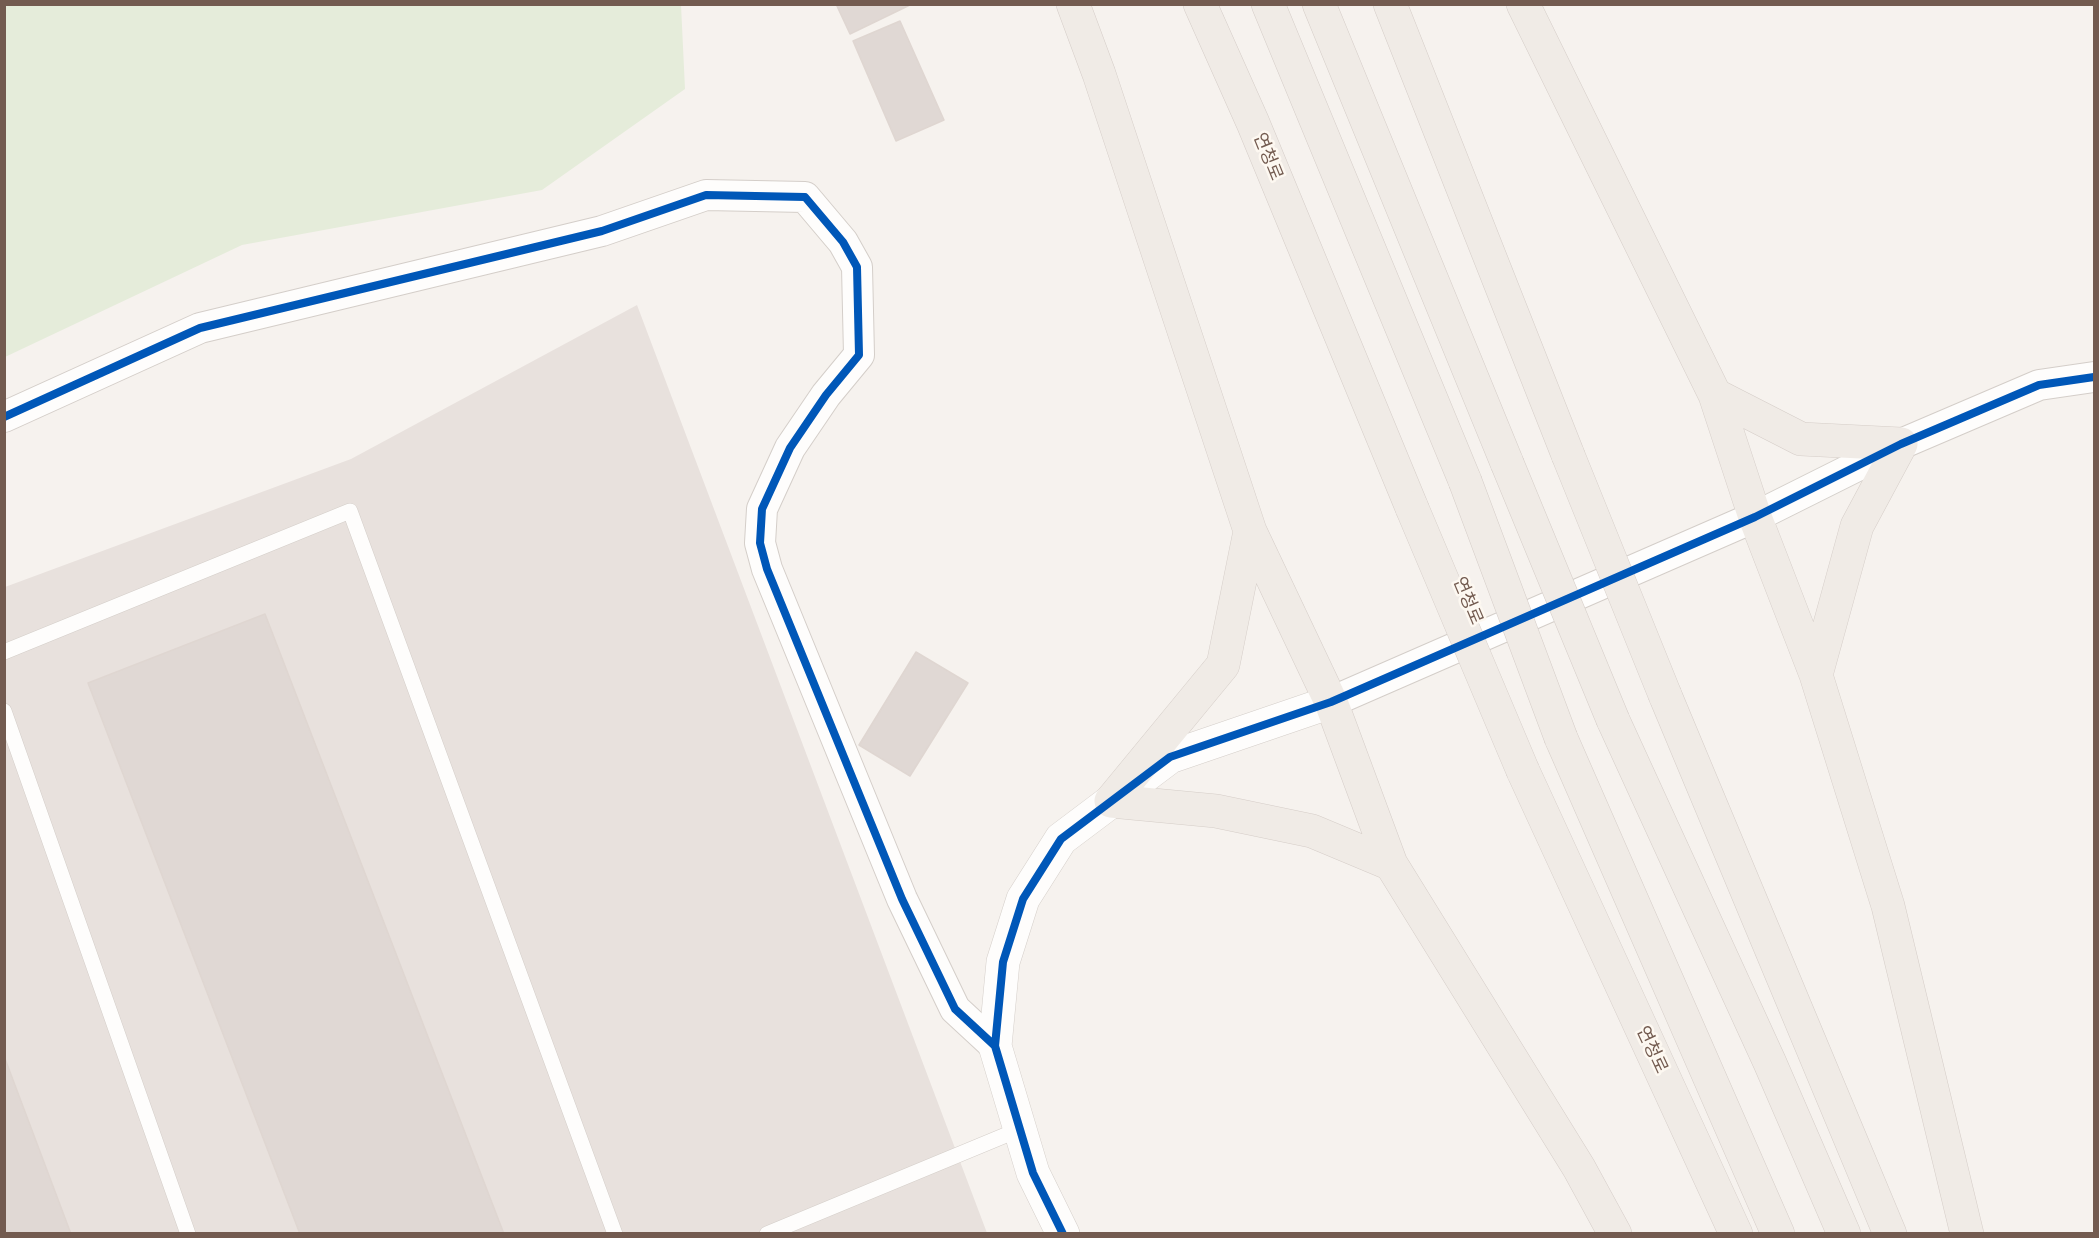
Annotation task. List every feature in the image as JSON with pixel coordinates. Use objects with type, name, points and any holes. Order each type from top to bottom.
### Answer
[{"type":"highway","points":[[1073,4],[1100,74],[1250,531],[1331,702],[1390,864],[1579,1168],[1615,1233]]},
{"type":"highway","name":"연청로","points":[[1200,4],[1253,123],[1523,771],[1736,1233]]},
{"type":"highway","points":[[1268,4],[1465,481],[1560,738],[1778,1233]]},
{"type":"highway","points":[[1319,4],[1613,720],[1765,1053],[1844,1233]]},
{"type":"highway","points":[[1390,4],[1665,694],[1890,1233]]},
{"type":"highway","points":[[1523,4],[1715,395],[1755,517],[1816,675],[1888,906],[1967,1233]]},
{"type":"highway","points":[[1715,395],[1801,439],[1900,444],[1857,526],[1816,675]]},
{"type":"highway","points":[[1110,801],[1223,664],[1250,531]]},
{"type":"highway","points":[[1110,801],[1216,811],[1312,831],[1390,864]]},
{"type":"street","points":[[4,417],[200,328],[602,231],[706,195],[805,197],[843,242],[857,267],[859,355],[826,395],[790,448],[762,508],[760,543],[767,569],[902,899],[956,1009],[995,1046]]},
{"type":"street","points":[[1063,1233],[1033,1173],[1018,1130],[995,1046],[1003,962],[1023,899],[1061,839],[1170,757],[1331,702],[1755,517],[1900,444],[2039,385],[2094,377]]},
{"type":"lane","points":[[4,652],[350,511],[615,1233]]},
{"type":"lane","points":[[4,711],[188,1233]]},
{"type":"lane","points":[[767,1233],[1018,1130]]},
{"type":"shaded area","points":[[637,305],[987,1233],[5,1234],[5,587],[351,459]]},
{"type":"green space","points":[[4,5],[681,5],[685,89],[542,190],[242,245],[5,357]]},
{"type":"building","points":[[836,4],[912,4],[850,34]]},
{"type":"building","points":[[900,21],[944,120],[896,141],[853,41]]},
{"type":"building","points":[[265,614],[504,1234],[300,1234],[88,683]]},
{"type":"building","points":[[916,652],[968,683],[910,776],[859,745]]},
{"type":"building","points":[[4,1056],[71,1234],[4,1234]]},
{"type":"cycle path","points":[[4,417],[200,328],[602,231],[706,195],[805,197],[843,242],[857,267],[859,355],[826,395],[790,448],[762,509],[760,543],[767,569],[902,899],[955,1009],[995,1046]]},
{"type":"cycle path","points":[[1063,1234],[1033,1173],[995,1046],[1003,962],[1023,899],[1061,839],[1170,757],[1331,702],[1755,517],[1901,444],[2039,385],[2094,377]]}]
